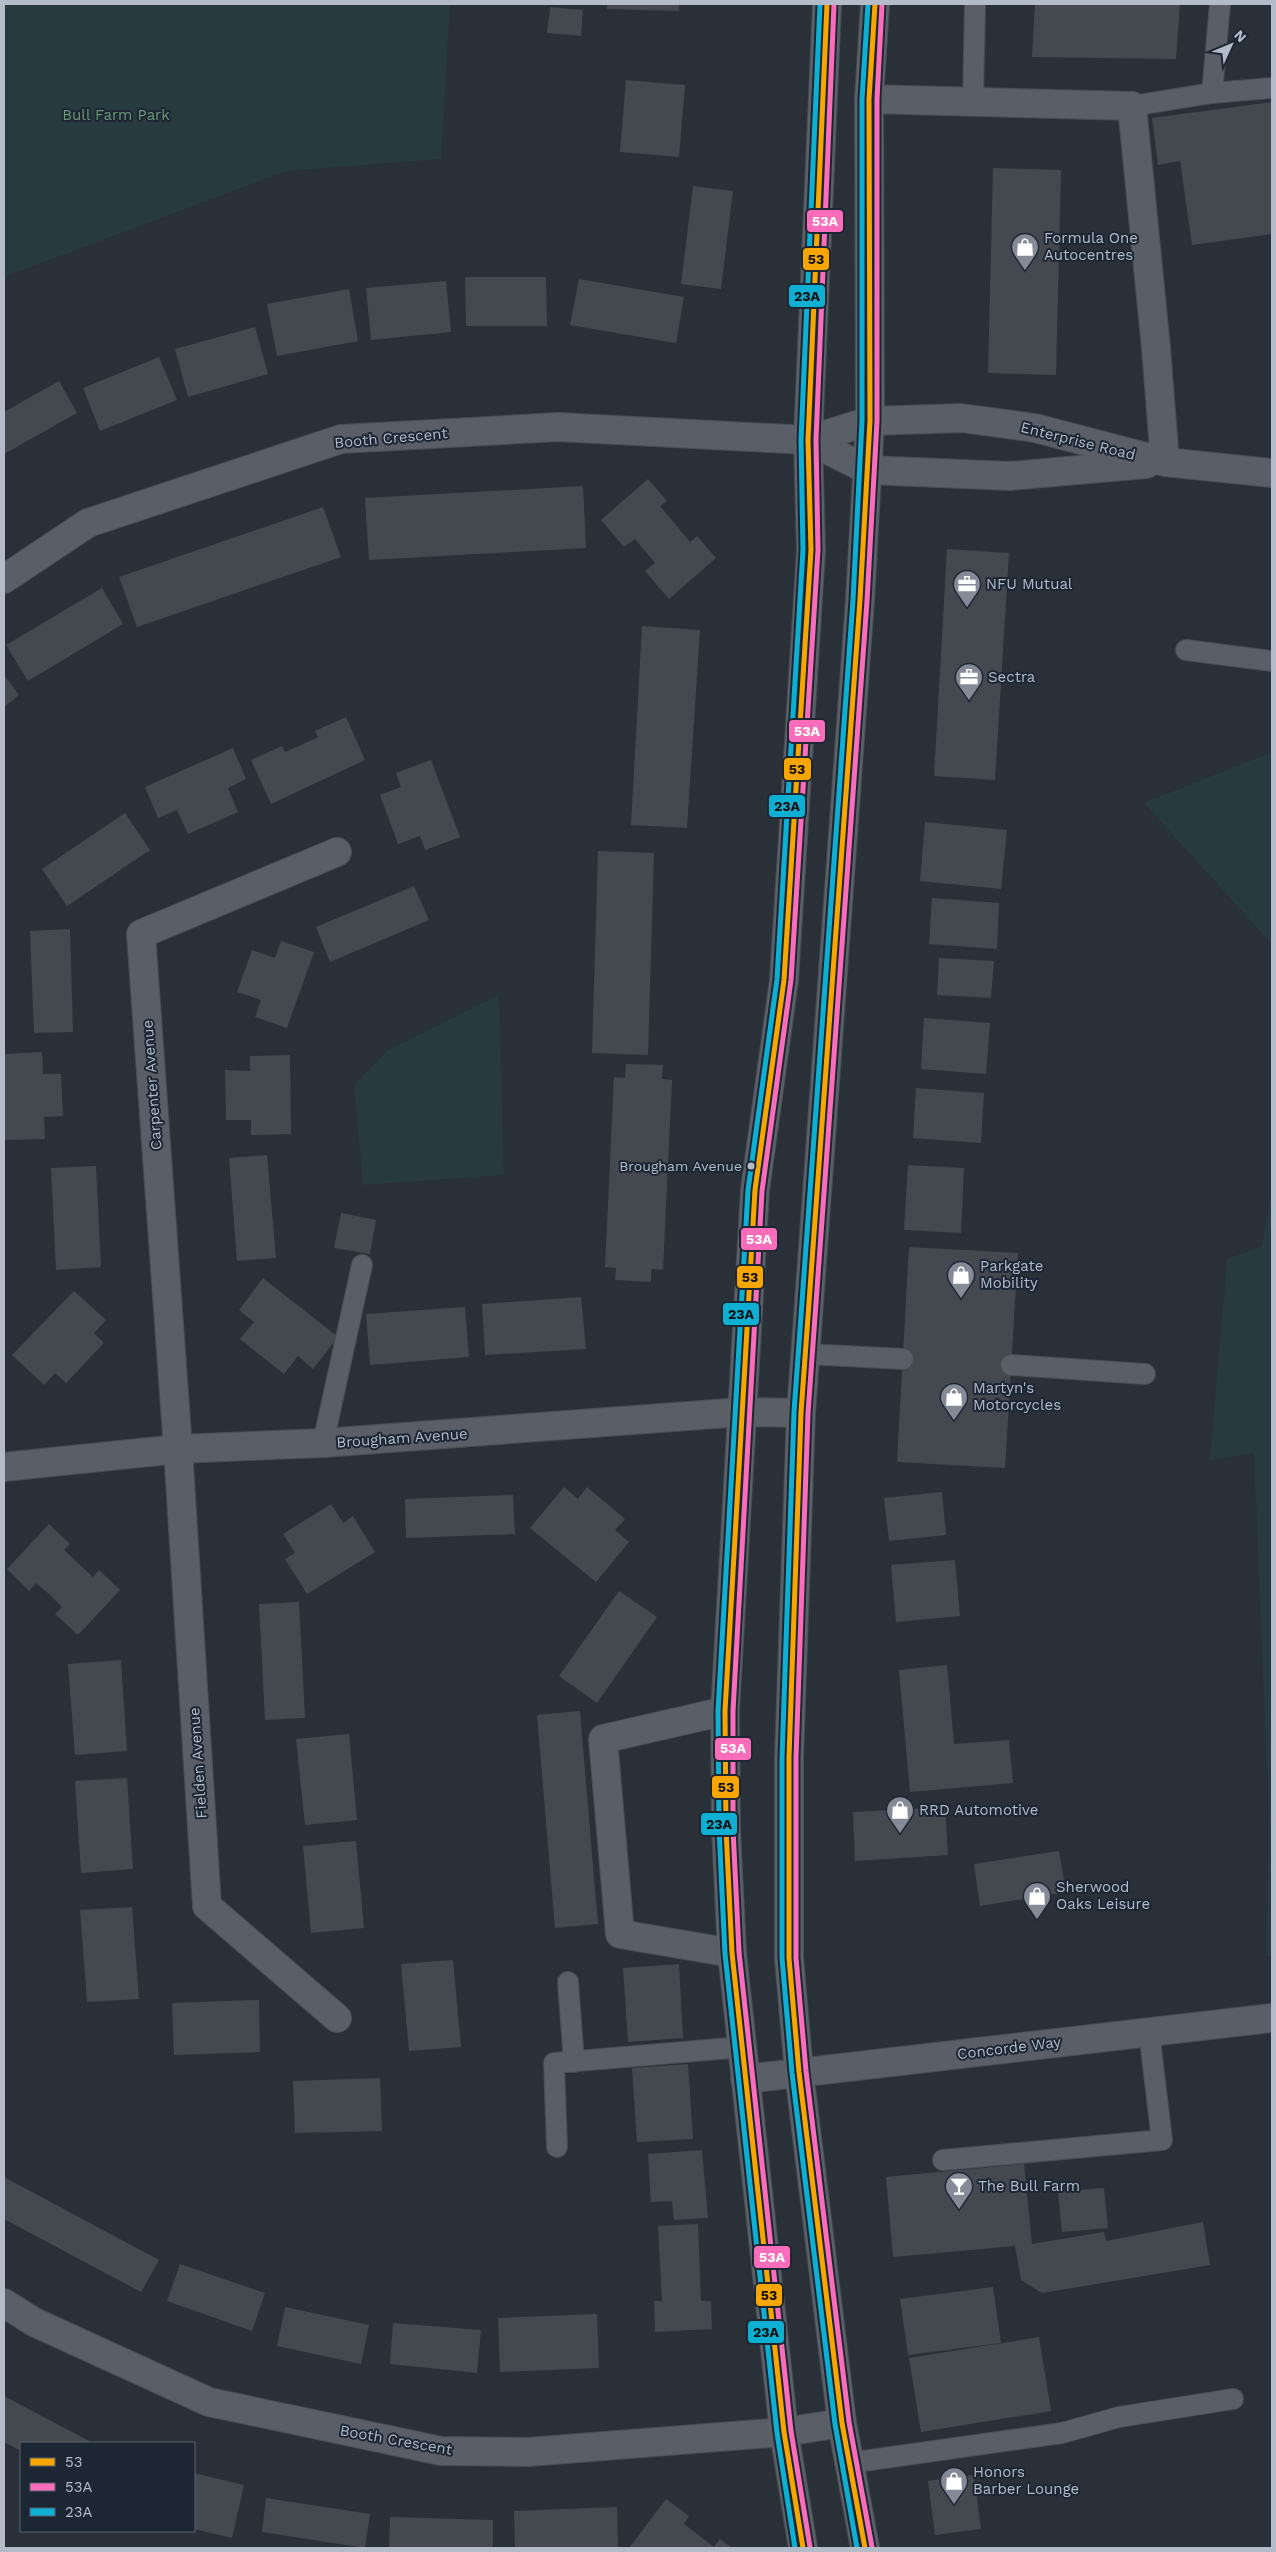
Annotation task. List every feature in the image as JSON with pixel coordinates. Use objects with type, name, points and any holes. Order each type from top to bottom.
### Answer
[{"type":"main road","points":[[803,2548],[784,2432],[732,1953],[726,1829],[725,1711],[755,1190],[784,980],[811,550],[808,440],[827,4]]},
{"type":"main road","points":[[865,2548],[842,2422],[799,2072],[789,1958],[789,1758],[802,1413],[868,470],[870,421],[869,99],[875,4]]},
{"type":"street","points":[[869,99],[1132,106],[1156,348],[1165,462]]},
{"type":"street","name":"Enterprise Road","points":[[808,440],[870,421],[961,418],[1035,428],[1165,462],[1272,473]]},
{"type":"street","name":"Booth Crescent","points":[[4,579],[88,523],[341,439],[558,427],[808,440]]},
{"type":"street","points":[[808,440],[868,470]]},
{"type":"street","name":"Enterprise Road","points":[[868,470],[1010,476],[1165,462]]},
{"type":"street","name":"Carpenter Avenue","points":[[178,1449],[141,934],[337,852]]},
{"type":"street","name":"Brougham Avenue","points":[[4,1467],[178,1449],[323,1443],[742,1412],[802,1413]]},
{"type":"street","name":"Fielden Avenue","points":[[178,1449],[207,1906],[338,2018]]},
{"type":"street","points":[[725,1711],[603,1739],[620,1934],[732,1953]]},
{"type":"street","name":"Concorde Way","points":[[745,2078],[1272,2018]]},
{"type":"street","name":"Booth Crescent","points":[[4,2302],[34,2322],[209,2402],[441,2451],[528,2452],[784,2432],[842,2422]]},
{"type":"lane","points":[[974,102],[975,4]]},
{"type":"lane","points":[[1212,93],[1220,4]]},
{"type":"lane","points":[[1132,106],[1212,93],[1272,88]]},
{"type":"lane","points":[[1186,650],[1272,661]]},
{"type":"lane","points":[[323,1443],[362,1265]]},
{"type":"lane","points":[[806,1354],[903,1359]]},
{"type":"lane","points":[[1011,1365],[1145,1374]]},
{"type":"lane","points":[[568,1982],[574,2062]]},
{"type":"lane","points":[[943,2160],[1162,2140],[1149,2032]]},
{"type":"lane","points":[[557,2147],[554,2063],[742,2047]]},
{"type":"lane","points":[[849,2463],[1062,2433],[1119,2417],[1233,2400]]},
{"type":"green space","name":"Bull Farm Park","points":[[4,4],[450,4],[441,159],[286,171],[4,277]]},
{"type":"green space","points":[[1272,752],[1272,944],[1144,803]]},
{"type":"green space","points":[[499,995],[504,1175],[363,1185],[354,1085],[388,1050]]},
{"type":"green space","points":[[1272,1188],[1272,1956],[1266,1956],[1269,1817],[1254,1453],[1210,1460],[1227,1259],[1262,1246]]},
{"type":"building","points":[[607,4],[679,4],[679,11],[607,9]]},
{"type":"building","points":[[1035,4],[1180,4],[1176,59],[1032,57]]},
{"type":"building","points":[[550,7],[583,10],[581,36],[547,33]]},
{"type":"building","points":[[626,80],[685,85],[679,157],[620,152]]},
{"type":"building","points":[[1272,102],[1272,234],[1192,245],[1180,161],[1158,165],[1152,118]]},
{"type":"building","name":"Formula One Autocentres","points":[[993,168],[1061,170],[1056,375],[988,373]]},
{"type":"building","points":[[693,186],[733,191],[721,289],[681,284]]},
{"type":"building","points":[[465,277],[546,277],[547,326],[466,326]]},
{"type":"building","points":[[579,279],[684,297],[676,343],[570,325]]},
{"type":"building","points":[[446,281],[451,332],[371,340],[366,288]]},
{"type":"building","points":[[349,289],[358,341],[277,356],[267,304]]},
{"type":"building","points":[[255,327],[268,374],[188,397],[175,349]]},
{"type":"building","points":[[159,357],[177,400],[100,431],[83,388]]},
{"type":"building","points":[[59,381],[77,413],[4,454],[4,412]]},
{"type":"building","points":[[648,479],[667,501],[660,506],[690,542],[697,536],[716,558],[669,599],[645,571],[655,563],[635,539],[624,547],[601,520]]},
{"type":"building","points":[[583,486],[586,548],[369,560],[365,498]]},
{"type":"building","points":[[323,507],[341,557],[137,627],[119,577]]},
{"type":"building","points":[[947,549],[1009,553],[995,780],[934,776]]},
{"type":"building","points":[[102,588],[123,624],[28,681],[6,645]]},
{"type":"building","points":[[642,626],[700,630],[687,828],[631,825]]},
{"type":"building","points":[[4,675],[19,695],[4,707]]},
{"type":"building","points":[[346,717],[365,760],[271,804],[251,760],[282,746],[285,752],[301,745],[318,737],[315,731]]},
{"type":"building","points":[[233,748],[246,779],[228,788],[238,812],[188,834],[177,810],[158,818],[145,787]]},
{"type":"building","points":[[431,760],[460,837],[425,850],[420,836],[398,844],[380,795],[401,787],[396,773]]},
{"type":"building","points":[[125,813],[150,850],[67,906],[42,869]]},
{"type":"building","points":[[925,822],[1007,830],[1001,889],[920,881]]},
{"type":"building","points":[[598,851],[654,853],[648,1055],[592,1053]]},
{"type":"building","points":[[414,886],[429,920],[330,962],[316,927]]},
{"type":"building","points":[[932,898],[999,903],[997,949],[929,944]]},
{"type":"building","points":[[70,929],[73,1032],[34,1033],[30,931]]},
{"type":"building","points":[[281,941],[314,952],[287,1028],[255,1017],[261,1000],[237,992],[252,950],[275,958]]},
{"type":"building","points":[[939,958],[994,961],[991,998],[937,995]]},
{"type":"building","points":[[924,1018],[990,1023],[986,1074],[921,1069]]},
{"type":"building","points":[[42,1052],[43,1074],[61,1074],[63,1116],[44,1117],[45,1139],[4,1140],[4,1054]]},
{"type":"building","points":[[290,1055],[291,1134],[251,1135],[251,1120],[226,1120],[225,1070],[250,1071],[250,1056]]},
{"type":"building","points":[[626,1064],[663,1065],[662,1079],[672,1080],[663,1270],[651,1269],[651,1282],[615,1280],[616,1268],[605,1267],[614,1077],[625,1078]]},
{"type":"building","points":[[916,1088],[984,1093],[981,1143],[913,1138]]},
{"type":"building","points":[[267,1155],[276,1258],[237,1261],[229,1158]]},
{"type":"building","points":[[908,1165],[964,1168],[961,1233],[904,1230]]},
{"type":"building","points":[[96,1166],[101,1267],[56,1270],[51,1168]]},
{"type":"building","points":[[341,1213],[376,1220],[370,1254],[334,1248]]},
{"type":"building","points":[[909,1247],[1018,1253],[1005,1468],[897,1462]]},
{"type":"building","points":[[263,1278],[338,1337],[313,1369],[298,1356],[284,1374],[240,1339],[254,1322],[239,1310]]},
{"type":"building","points":[[74,1291],[106,1320],[94,1333],[104,1343],[66,1383],[55,1373],[44,1385],[12,1355]]},
{"type":"building","points":[[581,1297],[586,1349],[485,1355],[482,1304]]},
{"type":"building","points":[[465,1307],[469,1357],[370,1365],[366,1314]]},
{"type":"building","points":[[564,1487],[578,1499],[587,1487],[625,1519],[615,1530],[629,1542],[596,1582],[530,1528]]},
{"type":"building","points":[[942,1492],[946,1535],[889,1541],[884,1498]]},
{"type":"building","points":[[513,1495],[515,1534],[406,1538],[405,1499]]},
{"type":"building","points":[[331,1504],[343,1523],[353,1516],[375,1552],[307,1594],[285,1559],[295,1553],[283,1534]]},
{"type":"building","points":[[49,1524],[70,1544],[64,1550],[93,1577],[99,1570],[120,1590],[78,1635],[55,1614],[62,1607],[49,1594],[36,1583],[29,1591],[7,1569]]},
{"type":"building","points":[[955,1560],[960,1616],[896,1622],[891,1565]]},
{"type":"building","points":[[619,1591],[657,1617],[597,1703],[559,1676]]},
{"type":"building","points":[[299,1602],[305,1718],[265,1720],[259,1604]]},
{"type":"building","points":[[121,1660],[127,1751],[75,1755],[68,1664]]},
{"type":"building","points":[[947,1665],[954,1744],[1009,1740],[1013,1783],[910,1792],[899,1670]]},
{"type":"building","points":[[580,1711],[598,1924],[555,1928],[537,1715]]},
{"type":"building","points":[[349,1734],[357,1820],[305,1825],[296,1739]]},
{"type":"building","points":[[127,1778],[133,1869],[81,1873],[75,1781]]},
{"type":"building","name":"RRD Automotive","points":[[945,1807],[948,1855],[855,1861],[853,1812]]},
{"type":"building","points":[[356,1841],[364,1928],[311,1933],[303,1846]]},
{"type":"building","points":[[1059,1851],[1066,1892],[980,1906],[974,1864]]},
{"type":"building","points":[[132,1907],[139,1999],[87,2002],[80,1910]]},
{"type":"building","points":[[453,1960],[461,2047],[409,2051],[401,1964]]},
{"type":"building","points":[[679,1964],[683,2038],[628,2042],[623,1968]]},
{"type":"building","points":[[259,2000],[260,2052],[174,2055],[172,2003]]},
{"type":"building","points":[[688,2064],[693,2139],[637,2142],[632,2068]]},
{"type":"building","points":[[380,2078],[382,2131],[295,2133],[293,2081]]},
{"type":"building","points":[[702,2150],[708,2218],[674,2220],[672,2201],[651,2202],[648,2154]]},
{"type":"building","points":[[1024,2164],[1032,2244],[1104,2232],[1106,2241],[1203,2222],[1210,2265],[1042,2293],[1021,2280],[1015,2246],[893,2257],[886,2177]]},
{"type":"building","points":[[4,2177],[159,2260],[141,2292],[4,2219]]},
{"type":"building","points":[[1104,2188],[1108,2228],[1062,2232],[1058,2192]]},
{"type":"building","points":[[698,2224],[701,2301],[711,2301],[712,2329],[655,2332],[654,2301],[662,2301],[658,2226]]},
{"type":"building","points":[[180,2264],[265,2293],[252,2331],[167,2301]]},
{"type":"building","points":[[993,2287],[1001,2343],[908,2355],[900,2299]]},
{"type":"building","points":[[285,2307],[369,2325],[361,2364],[277,2346]]},
{"type":"building","points":[[597,2314],[599,2368],[500,2372],[498,2318]]},
{"type":"building","points":[[393,2323],[481,2330],[477,2373],[390,2364]]},
{"type":"building","points":[[1039,2337],[1051,2411],[921,2432],[909,2358]]},
{"type":"building","points":[[4,2396],[91,2442],[20,2442],[20,2450],[4,2442]]},
{"type":"building","points":[[195,2473],[244,2485],[232,2538],[195,2529]]},
{"type":"building","name":"Honors Barber Lounge","points":[[974,2475],[981,2529],[935,2535],[928,2481]]},
{"type":"building","points":[[266,2498],[370,2514],[365,2548],[262,2532]]},
{"type":"building","points":[[666,2499],[689,2516],[684,2524],[714,2547],[720,2539],[732,2548],[629,2548]]},
{"type":"building","points":[[617,2507],[618,2548],[515,2548],[514,2511]]},
{"type":"building","points":[[390,2517],[493,2520],[493,2548],[389,2548]]},
{"type":"transit line","name":"23A","points":[[795,2548],[777,2433],[725,1954],[719,1829],[718,1711],[748,1190],[777,979],[803,550],[801,440],[820,4]]},
{"type":"transit line","name":"53","points":[[803,2548],[784,2432],[732,1953],[726,1829],[725,1711],[755,1190],[784,980],[811,550],[808,440],[827,4]]},
{"type":"transit line","name":"53A","points":[[810,2547],[791,2431],[739,1952],[733,1829],[733,1711],[762,1191],[791,980],[818,550],[816,440],[834,4]]},
{"type":"transit line","name":"23A","points":[[857,2548],[835,2424],[792,2073],[782,1958],[782,1758],[794,1412],[853,600],[862,421],[862,99],[868,4]]},
{"type":"transit line","name":"53","points":[[865,2548],[842,2423],[799,2072],[789,1958],[789,1758],[801,1413],[860,600],[870,421],[869,99],[875,4]]},
{"type":"transit line","name":"53A","points":[[872,2547],[849,2422],[806,2071],[796,1958],[796,1758],[808,1413],[867,601],[877,421],[877,99],[882,4]]},
{"type":"place","name":"Formula One Autocentres","points":[[1025,271]]},
{"type":"place","name":"NFU Mutual","points":[[967,608]]},
{"type":"place","name":"Sectra","points":[[969,701]]},
{"type":"place","name":"Brougham Avenue","points":[[751,1166]]},
{"type":"place","name":"Parkgate Mobility","points":[[961,1299]]},
{"type":"place","name":"Martyn's Motorcycles","points":[[954,1421]]},
{"type":"place","name":"RRD Automotive","points":[[900,1834]]},
{"type":"place","name":"Sherwood Oaks Leisure","points":[[1037,1920]]},
{"type":"place","name":"The Bull Farm","points":[[959,2210]]},
{"type":"place","name":"Honors Barber Lounge","points":[[954,2505]]}]
